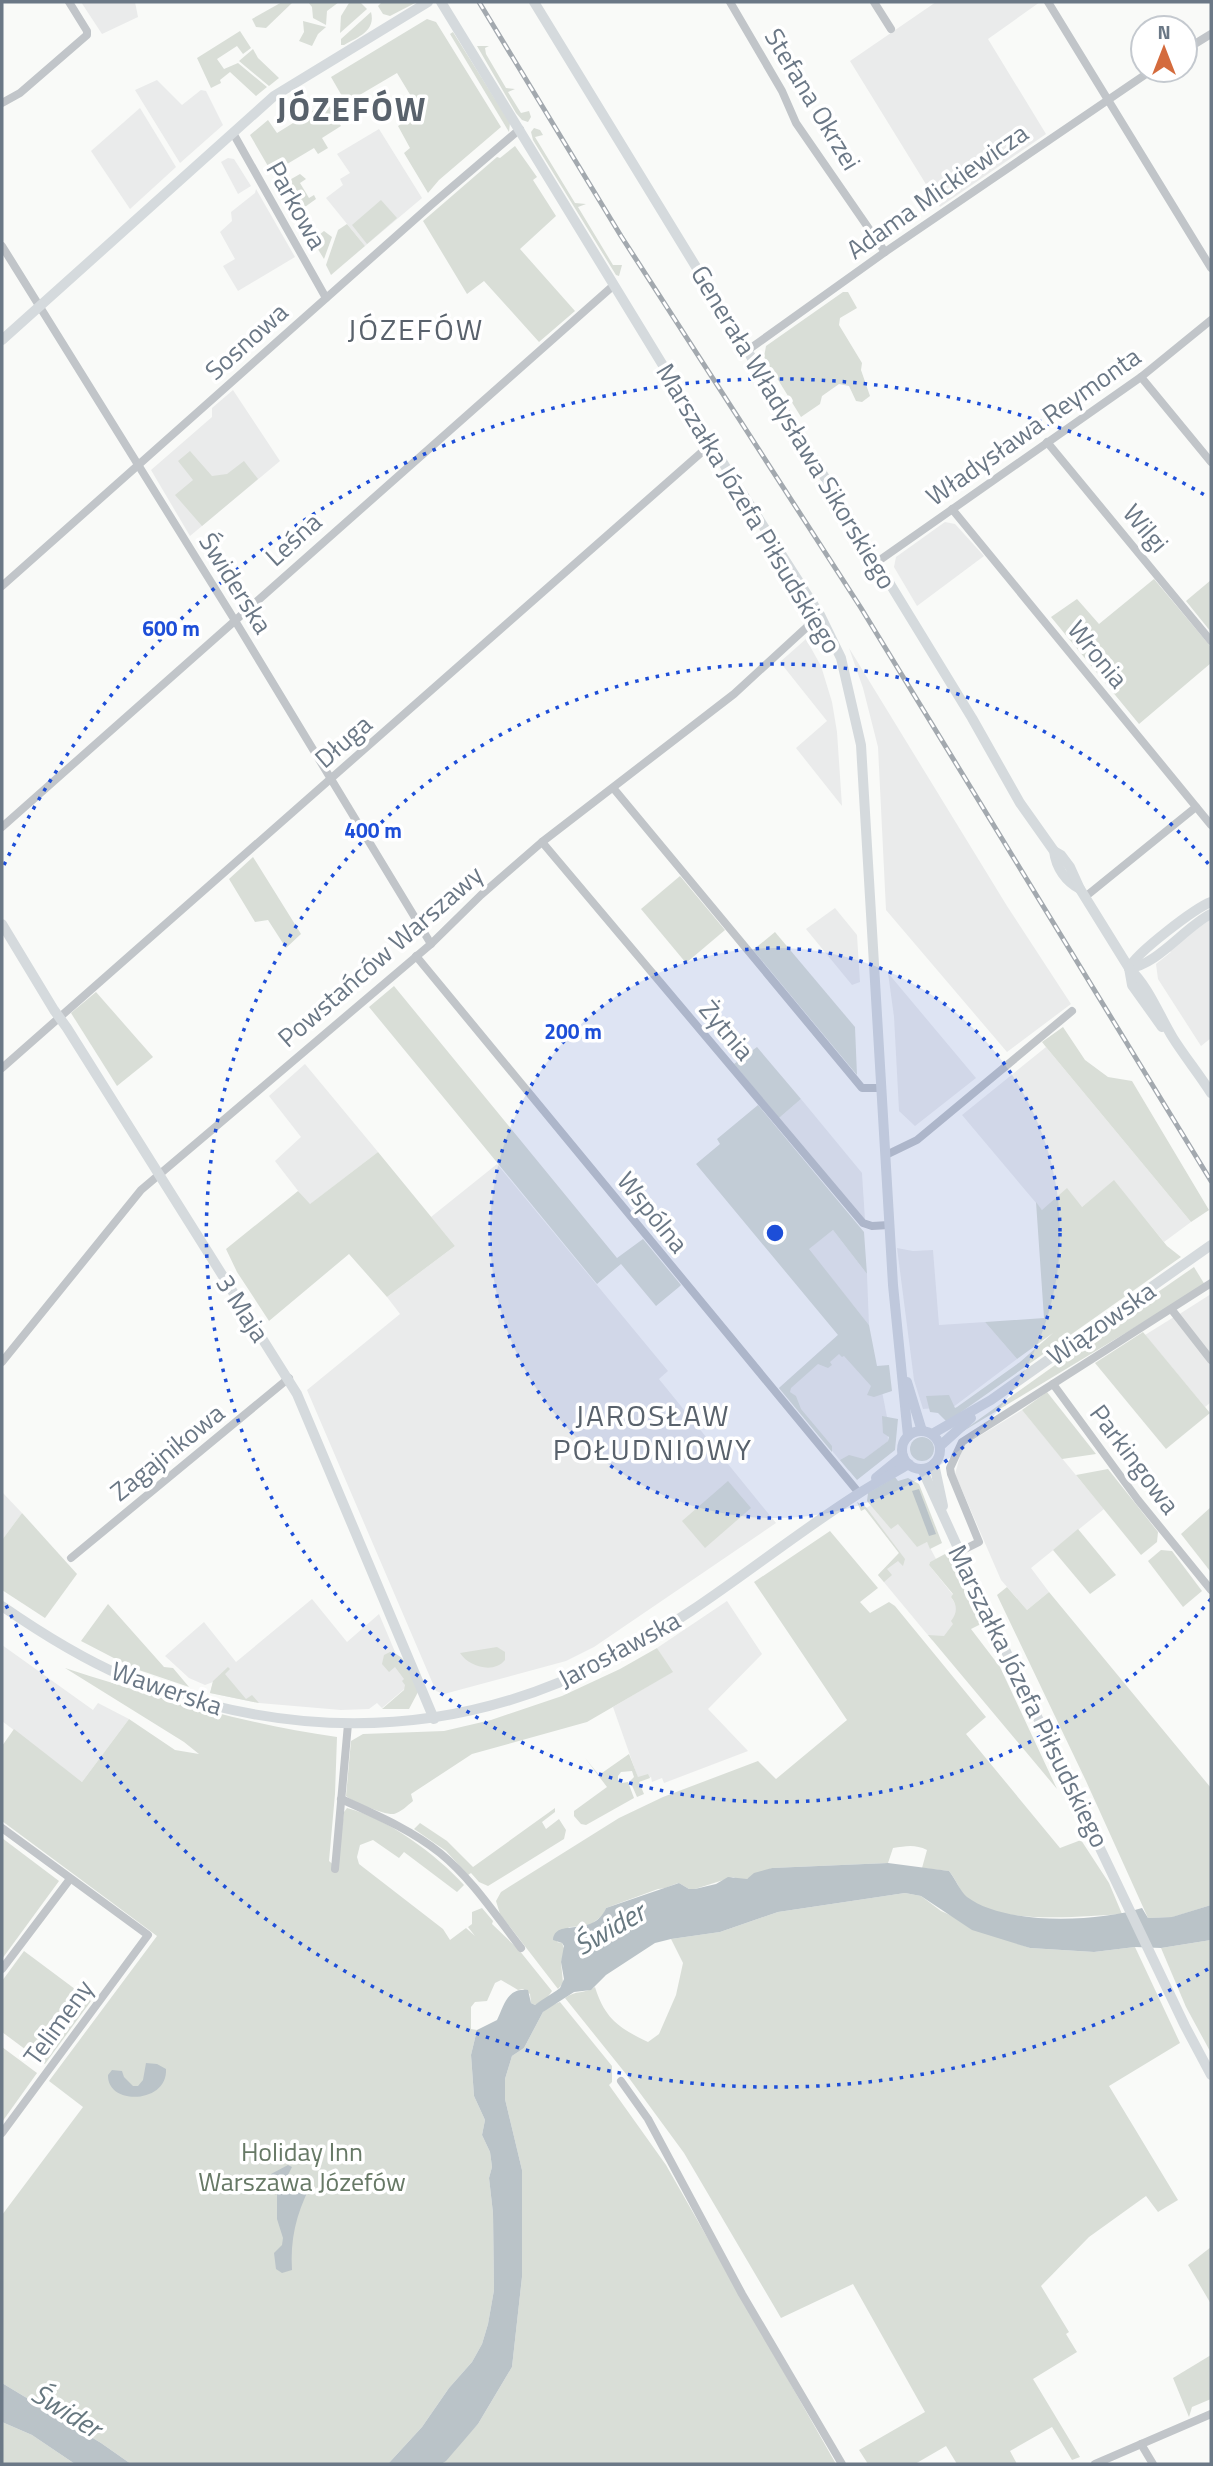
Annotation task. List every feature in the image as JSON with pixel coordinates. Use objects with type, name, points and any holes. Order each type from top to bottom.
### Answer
[{"type":"main road","points":[[2,340],[284,89],[428,2]]},
{"type":"main road","name":"Marszałka Józefa Piłsudskiego","points":[[441,2],[711,444],[820,615],[844,669],[862,745],[890,1225],[908,1436]]},
{"type":"main road","name":"Generała Władysława Sikorskiego","points":[[534,2],[972,718],[1009,785],[1054,852],[1061,855],[1066,862],[1129,968],[1137,975],[1172,1036],[1211,1093]]},
{"type":"main road","points":[[1129,968],[1137,957],[1211,902]]},
{"type":"main road","points":[[1129,968],[1146,963],[1211,914]]},
{"type":"main road","name":"3 Maja","points":[[2,924],[289,1378],[434,1719]]},
{"type":"main road","name":"Wiązowska","points":[[940,1446],[991,1400],[1211,1245]]},
{"type":"main road","name":"Marszałka Józefa Piłsudskiego","points":[[899,1348],[927,1433]]},
{"type":"main road","name":"Wiązowska","points":[[927,1433],[991,1400]]},
{"type":"main road","points":[[927,1433],[940,1446],[938,1459],[934,1464],[922,1469],[906,1460],[903,1445],[908,1436],[927,1433]]},
{"type":"main road","name":"Jarosławska","points":[[348,1724],[398,1723],[473,1711],[574,1677],[612,1658],[698,1607],[906,1460]]},
{"type":"main road","name":"Marszałka Józefa Piłsudskiego","points":[[934,1464],[944,1514]]},
{"type":"main road","name":"Marszałka Józefa Piłsudskiego","points":[[922,1469],[1185,2026],[1211,2075]]},
{"type":"main road","name":"Wawerska","points":[[2,1605],[32,1627],[93,1662],[158,1689],[268,1717],[310,1723],[348,1724]]},
{"type":"street","points":[[2,103],[20,93],[87,35],[69,2]]},
{"type":"street","name":"Stefana Okrzei","points":[[730,2],[782,91],[796,123],[885,252]]},
{"type":"street","points":[[874,2],[891,29]]},
{"type":"street","points":[[1048,2],[1211,268]]},
{"type":"street","name":"Adama Mickiewicza","points":[[748,350],[885,252],[1131,84]]},
{"type":"street","name":"Sosnowa","points":[[2,586],[520,130]]},
{"type":"street","name":"Parkowa","points":[[233,133],[326,298]]},
{"type":"street","name":"Świderska","points":[[2,246],[431,944]]},
{"type":"street","name":"Leśna","points":[[2,827],[614,285]]},
{"type":"street","name":"Władysława Reymonta","points":[[877,562],[1141,377],[1211,320]]},
{"type":"street","points":[[1141,377],[1211,462]]},
{"type":"street","name":"Wilgi","points":[[1047,442],[1211,641]]},
{"type":"street","name":"Długa","points":[[2,1068],[711,444]]},
{"type":"street","name":"Wronia","points":[[952,509],[1211,825]]},
{"type":"street","name":"Powstańców Warszawy","points":[[2,1362],[128,1204],[159,1175],[431,944],[481,895],[542,842],[734,694],[820,615]]},
{"type":"street","points":[[614,789],[862,1088],[882,1088]]},
{"type":"street","points":[[1082,893],[1196,807]]},
{"type":"street","name":"Żytnia","points":[[542,842],[863,1223],[872,1226],[890,1225]]},
{"type":"street","name":"Wspólna","points":[[416,956],[859,1493]]},
{"type":"street","points":[[886,1155],[917,1140],[1072,1011]]},
{"type":"street","points":[[959,1552],[979,1542],[951,1474],[950,1468],[957,1449],[974,1433],[1211,1283]]},
{"type":"street","points":[[1172,1310],[1211,1360]]},
{"type":"street","name":"Zagajnikowa","points":[[71,1558],[289,1378]]},
{"type":"street","name":"Parkingowa","points":[[1053,1384],[1138,1500],[1211,1590]]},
{"type":"street","points":[[335,1869],[348,1724]]},
{"type":"street","points":[[341,1799],[402,1826],[441,1854],[465,1878],[521,1948]]},
{"type":"street","points":[[2,1828],[70,1879],[2,1969]]},
{"type":"street","name":"Telimeny","points":[[2,2133],[148,1935],[70,1879]]},
{"type":"street","points":[[621,2081],[648,2119],[742,2294],[842,2464]]},
{"type":"street","points":[[1095,2464],[1211,2414]]},
{"type":"street","points":[[1141,2444],[1153,2464]]},
{"type":"shaded area","points":[[81,2],[135,2],[138,17],[102,34]]},
{"type":"shaded area","points":[[936,2],[1040,2],[988,39],[1046,134],[940,207],[850,61]]},
{"type":"shaded area","points":[[157,80],[182,105],[201,90],[206,91],[223,125],[180,163],[135,90]]},
{"type":"shaded area","points":[[140,108],[176,167],[130,209],[91,151]]},
{"type":"shaded area","points":[[379,129],[422,198],[365,246],[326,198],[343,185],[340,179],[350,173],[337,154]]},
{"type":"shaded area","points":[[228,158],[234,159],[251,186],[238,194],[221,162]]},
{"type":"shaded area","points":[[256,189],[295,257],[238,291],[223,266],[235,259],[220,232],[232,221],[231,212],[255,193]]},
{"type":"shaded area","points":[[233,390],[280,461],[190,536],[151,470],[212,417],[212,408]]},
{"type":"shaded area","points":[[945,522],[955,524],[984,556],[917,606],[894,567],[896,557]]},
{"type":"shaded area","points":[[806,639],[821,666],[832,702],[837,732],[842,806],[796,748],[827,721],[780,662]]},
{"type":"shaded area","points":[[849,648],[1007,906],[1071,1004],[1007,1052],[886,910],[878,747],[863,688]]},
{"type":"shaded area","points":[[835,908],[857,935],[860,982],[852,985],[806,929]]},
{"type":"shaded area","points":[[1211,919],[1211,1038],[1201,1046],[1158,979],[1156,964],[1171,952],[1168,950]]},
{"type":"shaded area","points":[[888,973],[976,1078],[915,1126],[899,1111],[894,1017]]},
{"type":"shaded area","points":[[1046,1047],[1191,1222],[1164,1242],[1114,1181],[1082,1207],[1042,1210],[962,1115]]},
{"type":"shaded area","points":[[305,1064],[378,1152],[309,1205],[275,1161],[301,1137],[269,1096]]},
{"type":"shaded area","points":[[801,1099],[862,1173],[865,1220],[779,1118]]},
{"type":"shaded area","points":[[497,1164],[668,1371],[659,1379],[776,1523],[594,1647],[566,1661],[444,1694],[436,1691],[307,1390],[400,1314],[387,1297],[455,1246],[431,1217]]},
{"type":"shaded area","points":[[833,1230],[867,1274],[869,1325],[808,1249]]},
{"type":"shaded area","points":[[897,1248],[913,1251],[933,1250],[939,1325],[985,1322],[1017,1359],[944,1414],[936,1408],[923,1409],[914,1380]]},
{"type":"shaded area","points":[[1211,1294],[1211,1355],[1178,1315]]},
{"type":"shaded area","points":[[1174,1317],[1211,1365],[1211,1402],[1205,1407],[1145,1335]]},
{"type":"shaded area","points":[[838,1335],[881,1386],[887,1417],[888,1441],[849,1471],[779,1388]]},
{"type":"shaded area","points":[[1022,1410],[1104,1509],[1031,1568],[1049,1592],[1027,1610],[1001,1580],[955,1474],[963,1446]]},
{"type":"shaded area","points":[[897,1487],[898,1523],[917,1546],[927,1542],[936,1559],[929,1565],[953,1595],[951,1597],[962,1616],[942,1641],[932,1640],[878,1575],[899,1553],[865,1509]]},
{"type":"shaded area","points":[[2,1492],[22,1513],[2,1540]]},
{"type":"shaded area","points":[[312,1599],[347,1642],[379,1614],[409,1685],[382,1708],[377,1703],[369,1709],[341,1710],[259,1703],[210,1693],[213,1682],[205,1685],[189,1678],[165,1656],[204,1622],[236,1662]]},
{"type":"shaded area","points":[[727,1601],[762,1654],[708,1709],[748,1751],[664,1783],[662,1778],[652,1782],[651,1777],[642,1780],[638,1778],[613,1707],[672,1672],[657,1648]]},
{"type":"shaded area","points":[[2,1645],[93,1710],[98,1703],[129,1719],[82,1782],[2,1721]]},
{"type":"green space","points":[[282,2],[293,2],[266,28],[256,27],[252,19]]},
{"type":"green space","points":[[308,2],[339,2],[327,11],[326,25],[313,18],[312,7]]},
{"type":"green space","points":[[382,2],[417,2],[390,16],[383,14],[378,6]]},
{"type":"green space","points":[[349,3],[361,3],[367,9],[340,33],[341,16]]},
{"type":"green space","points":[[371,12],[372,19],[368,29],[341,45],[341,39]]},
{"type":"green space","points":[[427,19],[436,22],[501,127],[439,180],[428,193],[404,153],[410,148],[398,126],[420,111],[397,73],[346,103],[331,77]]},
{"type":"green space","points":[[303,21],[326,27],[318,34],[312,46],[299,41],[304,32]]},
{"type":"green space","points":[[240,31],[251,48],[243,54],[237,46],[217,59],[224,69],[238,63],[267,87],[256,96],[230,72],[220,80],[221,83],[211,88],[197,58]]},
{"type":"green space","points":[[453,32],[510,123],[509,132],[450,34]]},
{"type":"green space","points":[[477,46],[489,46],[485,48],[486,54],[506,88],[515,89],[508,92],[521,113],[529,111],[531,117],[528,122],[516,113]]},
{"type":"green space","points":[[253,49],[258,58],[279,78],[269,86],[239,61]]},
{"type":"green space","points":[[327,102],[341,126],[322,138],[328,148],[318,154],[314,148],[272,173],[250,135],[268,120],[277,133]]},
{"type":"green space","points":[[534,128],[540,130],[543,135],[535,137],[575,203],[586,204],[578,207],[613,265],[622,265],[619,276],[533,140],[531,132]]},
{"type":"green space","points":[[515,146],[537,177],[533,180],[556,216],[520,249],[575,311],[539,342],[484,281],[467,294],[423,221],[497,157],[500,158]]},
{"type":"green space","points":[[300,174],[306,179],[300,183],[309,198],[314,195],[316,199],[295,214],[279,186]]},
{"type":"green space","points":[[381,200],[397,218],[367,244],[352,225]]},
{"type":"green space","points":[[304,217],[319,235],[324,231],[332,237],[324,259],[300,220]]},
{"type":"green space","points":[[347,224],[365,246],[331,275],[326,265],[338,230]]},
{"type":"green space","points":[[843,292],[848,292],[857,308],[840,318],[839,325],[862,363],[861,370],[870,396],[862,402],[856,401],[849,386],[839,384],[822,396],[820,404],[801,417],[764,357],[766,346]]},
{"type":"green space","points":[[190,451],[212,476],[227,474],[244,461],[258,479],[202,526],[175,495],[193,480],[178,461]]},
{"type":"green space","points":[[1154,579],[1211,647],[1211,663],[1139,724],[1051,617],[1077,599],[1099,624]]},
{"type":"green space","points":[[1211,580],[1211,632],[1186,601]]},
{"type":"green space","points":[[253,857],[301,934],[286,948],[268,920],[255,922],[229,879]]},
{"type":"green space","points":[[680,876],[725,930],[686,963],[641,909]]},
{"type":"green space","points":[[775,932],[855,1027],[857,1075],[753,950]]},
{"type":"green space","points":[[394,986],[617,1258],[643,1239],[681,1285],[679,1287],[656,1306],[621,1264],[597,1284],[369,1007]]},
{"type":"green space","points":[[96,992],[153,1057],[117,1086],[71,1013]]},
{"type":"green space","points":[[1063,1027],[1085,1060],[1108,1077],[1132,1081],[1209,1210],[1191,1222],[1042,1042]]},
{"type":"green space","points":[[757,1047],[801,1099],[779,1118],[734,1064]]},
{"type":"green space","points":[[758,1105],[864,1232],[867,1274],[833,1230],[809,1249],[869,1325],[877,1366],[889,1365],[892,1391],[874,1397],[867,1395],[871,1386],[844,1356],[839,1354],[830,1362],[832,1365],[828,1368],[818,1364],[791,1388],[790,1392],[796,1396],[801,1409],[832,1446],[832,1452],[779,1388],[838,1335],[696,1164],[720,1144],[717,1139]]},
{"type":"green space","points":[[378,1152],[455,1246],[387,1297],[349,1254],[269,1321],[237,1272],[226,1249],[298,1191],[310,1204]]},
{"type":"green space","points":[[1114,1180],[1167,1246],[1181,1257],[947,1422],[938,1413],[930,1412],[926,1396],[949,1395],[955,1408],[1020,1362],[1053,1333],[1017,1359],[985,1322],[1044,1318],[1036,1202],[1042,1210],[1067,1188],[1082,1207]]},
{"type":"green space","points":[[1194,1267],[1205,1285],[957,1435],[1142,1303]]},
{"type":"green space","points":[[1143,1332],[1210,1413],[1166,1449],[1095,1363]]},
{"type":"green space","points":[[1047,1392],[1096,1454],[1062,1459],[1022,1410]]},
{"type":"green space","points":[[882,1416],[898,1419],[895,1450],[857,1480],[840,1460],[849,1455],[864,1459],[888,1441],[889,1437],[883,1433]]},
{"type":"green space","points":[[922,1437],[931,1440],[934,1449],[931,1458],[922,1461],[913,1458],[910,1449],[913,1440]]},
{"type":"green space","points":[[1108,1469],[1158,1532],[1157,1542],[1141,1555],[1076,1475]]},
{"type":"green space","points":[[895,1477],[898,1481],[908,1478],[919,1484],[942,1543],[930,1549],[927,1542],[917,1547],[898,1524],[891,1529],[867,1501],[868,1493]]},
{"type":"green space","points":[[728,1481],[751,1508],[705,1548],[682,1521]]},
{"type":"green space","points":[[857,1502],[866,1507],[905,1559],[903,1566],[898,1561],[887,1569],[892,1575],[884,1582],[878,1575],[899,1553],[865,1509],[861,1511]]},
{"type":"green space","points":[[1211,1507],[1211,1570],[1210,1571],[1181,1534]]},
{"type":"green space","points":[[22,1513],[77,1574],[45,1618],[2,1590],[2,1540]]},
{"type":"green space","points":[[1078,1529],[1116,1575],[1090,1594],[1053,1550]]},
{"type":"green space","points":[[830,1531],[878,1588],[860,1602],[870,1613],[889,1602],[895,1606],[986,1717],[966,1734],[1060,1848],[1081,1840],[1109,1883],[1122,1914],[1038,1917],[993,1911],[975,1904],[963,1894],[949,1871],[922,1868],[927,1850],[914,1846],[893,1848],[888,1863],[772,1868],[747,1879],[733,1877],[695,1889],[689,1889],[679,1883],[606,1908],[603,1915],[589,1926],[569,1927],[557,1942],[562,1943],[565,1951],[561,1962],[563,1983],[558,1989],[500,1914],[496,1901],[501,1892],[619,1818],[663,1797],[758,1761],[776,1779],[847,1720],[754,1582]]},
{"type":"green space","points":[[1161,1550],[1172,1551],[1202,1591],[1183,1607],[1148,1561]]},
{"type":"green space","points":[[945,1554],[948,1555],[981,1624],[971,1629],[1000,1667],[1057,1789],[928,1635],[944,1636],[953,1624],[951,1621],[956,1606],[951,1597],[953,1594],[929,1565]]},
{"type":"green space","points":[[1007,1587],[1027,1610],[1049,1592],[1211,1788],[1211,1905],[1173,1917],[1148,1918],[997,1595]]},
{"type":"green space","points":[[108,1604],[164,1667],[173,1668],[189,1687],[133,1668],[81,1641]]},
{"type":"green space","points":[[497,1647],[505,1652],[505,1660],[495,1667],[475,1665],[460,1653]]},
{"type":"green space","points":[[657,1648],[673,1672],[587,1722],[472,1754],[411,1794],[413,1801],[397,1813],[389,1814],[376,1810],[346,1796],[351,1741],[363,1734],[444,1731],[491,1720],[562,1696]]},
{"type":"green space","points":[[390,1652],[406,1662],[418,1692],[409,1709],[382,1709],[404,1690],[405,1685],[395,1667],[389,1672],[382,1664],[384,1655]]},
{"type":"green space","points":[[228,1667],[230,1669],[225,1674],[246,1699],[252,1695],[259,1703],[210,1693],[213,1681]]},
{"type":"green space","name":"Holiday Inn Warszawa Józefów","points":[[65,1668],[200,1708],[268,1725],[337,1737],[329,1861],[337,1868],[344,1812],[347,1808],[394,1829],[426,1850],[464,1885],[457,1892],[404,1852],[399,1858],[373,1840],[360,1845],[357,1857],[359,1864],[443,1929],[450,1940],[466,1928],[475,1936],[468,1927],[472,1924],[472,1912],[482,1908],[493,1921],[492,1924],[519,1950],[552,1991],[547,1998],[535,2005],[531,2003],[530,1994],[501,1980],[495,1983],[487,2001],[475,2002],[471,2007],[471,2029],[477,2030],[471,2055],[474,2096],[485,2120],[482,2135],[490,2152],[492,2167],[489,2178],[493,2213],[494,2290],[488,2324],[482,2344],[472,2362],[449,2388],[422,2427],[388,2464],[131,2464],[2,2383],[2,2215],[83,2107],[49,2081],[157,1936],[2,1821],[2,1746],[14,1729],[82,1782],[129,1719],[175,1750],[199,1754]]},
{"type":"green space","points":[[629,1754],[638,1777],[648,1774],[650,1778],[639,1782],[644,1794],[637,1797],[630,1781],[634,1777],[632,1771],[621,1772],[618,1780],[622,1783],[628,1782],[634,1798],[586,1825],[581,1824],[574,1816],[574,1811],[607,1787],[585,1758],[599,1775]]},
{"type":"green space","points":[[555,1808],[555,1812],[542,1822],[546,1829],[559,1819],[566,1830],[564,1839],[488,1886],[479,1882],[471,1873],[468,1875],[446,1851],[414,1829],[420,1823],[447,1841],[473,1867]]},
{"type":"green space","points":[[2,1838],[59,1881],[2,1959]]},
{"type":"green space","points":[[905,1893],[921,1896],[941,1911],[1030,1948],[1094,1952],[1135,1947],[1180,2043],[1109,2086],[1178,2200],[1158,2212],[1146,2196],[1089,2237],[1041,2286],[1069,2332],[1066,2334],[1077,2352],[1033,2379],[1080,2457],[1072,2460],[1052,2427],[1010,2451],[1017,2464],[957,2464],[946,2446],[915,2464],[868,2464],[859,2450],[925,2412],[853,2284],[781,2318],[684,2153],[626,2074],[565,1998],[595,1987],[603,2007],[614,2021],[648,2042],[659,2034],[676,1995],[683,1963],[671,1939],[720,1932],[778,1912]]},
{"type":"green space","points":[[1211,1940],[1211,2053],[1186,2007],[1161,1948]]},
{"type":"green space","points":[[24,1951],[91,2001],[45,2064],[2,2032],[2,1981]]},
{"type":"green space","points":[[560,2002],[612,2066],[612,2082],[609,2085],[666,2165],[836,2464],[441,2464],[478,2424],[512,2367],[522,2277],[522,2170],[505,2099],[505,2079],[512,2056],[524,2048],[543,2012],[547,2007]]},
{"type":"green space","points":[[2,2047],[37,2073],[2,2122]]},
{"type":"green space","points":[[1211,2247],[1211,2304],[1188,2265]]},
{"type":"green space","points":[[1211,2355],[1211,2399],[1192,2407],[1189,2417],[1173,2378]]},
{"type":"green space","points":[[2,2422],[32,2435],[75,2464],[2,2464]]},
{"type":"water","points":[[919,1489],[936,1534],[929,1536],[912,1491]]},
{"type":"water","name":"Świder","points":[[888,1863],[949,1871],[967,1897],[1005,1913],[1028,1917],[1078,1918],[1142,1908],[1148,1918],[1172,1917],[1211,1905],[1211,1940],[1161,1948],[1135,1947],[1094,1952],[1030,1948],[972,1930],[921,1896],[905,1893],[778,1912],[720,1932],[655,1943],[606,1975],[591,1990],[574,1992],[543,2012],[524,2048],[512,2056],[505,2079],[505,2099],[522,2170],[522,2277],[512,2367],[478,2424],[446,2461],[441,2464],[388,2464],[422,2427],[449,2388],[472,2362],[482,2344],[494,2290],[493,2213],[489,2178],[492,2167],[490,2152],[482,2135],[485,2120],[474,2096],[471,2055],[477,2030],[497,2020],[511,1994],[528,1990],[531,2003],[535,2005],[560,1988],[564,1979],[561,1962],[564,1946],[553,1940],[555,1933],[593,1923],[606,1908],[679,1883],[689,1889],[695,1889],[716,1884],[728,1877],[747,1879],[754,1873],[772,1868]]},
{"type":"water","points":[[146,2063],[157,2064],[166,2069],[164,2081],[158,2089],[137,2097],[117,2092],[110,2085],[108,2075],[112,2070],[122,2071],[133,2086],[138,2086],[143,2080]]},
{"type":"water","points":[[288,2165],[292,2167],[288,2175],[310,2187],[295,2227],[292,2270],[282,2273],[276,2269],[274,2253],[282,2245],[283,2238],[277,2219],[277,2191],[270,2177]]},
{"type":"water","points":[[2,2383],[131,2464],[75,2464],[32,2435],[2,2422]]},
{"type":"railway","points":[[479,2],[621,236],[861,608],[1211,1181]]},
{"type":"district","name":"JÓZEFÓW","points":[[352,109]]},
{"type":"district","name":"JÓZEFÓW","points":[[416,329]]},
{"type":"district","name":"JAROSŁAW POŁUDNIOWY","points":[[653,1432]]}]
